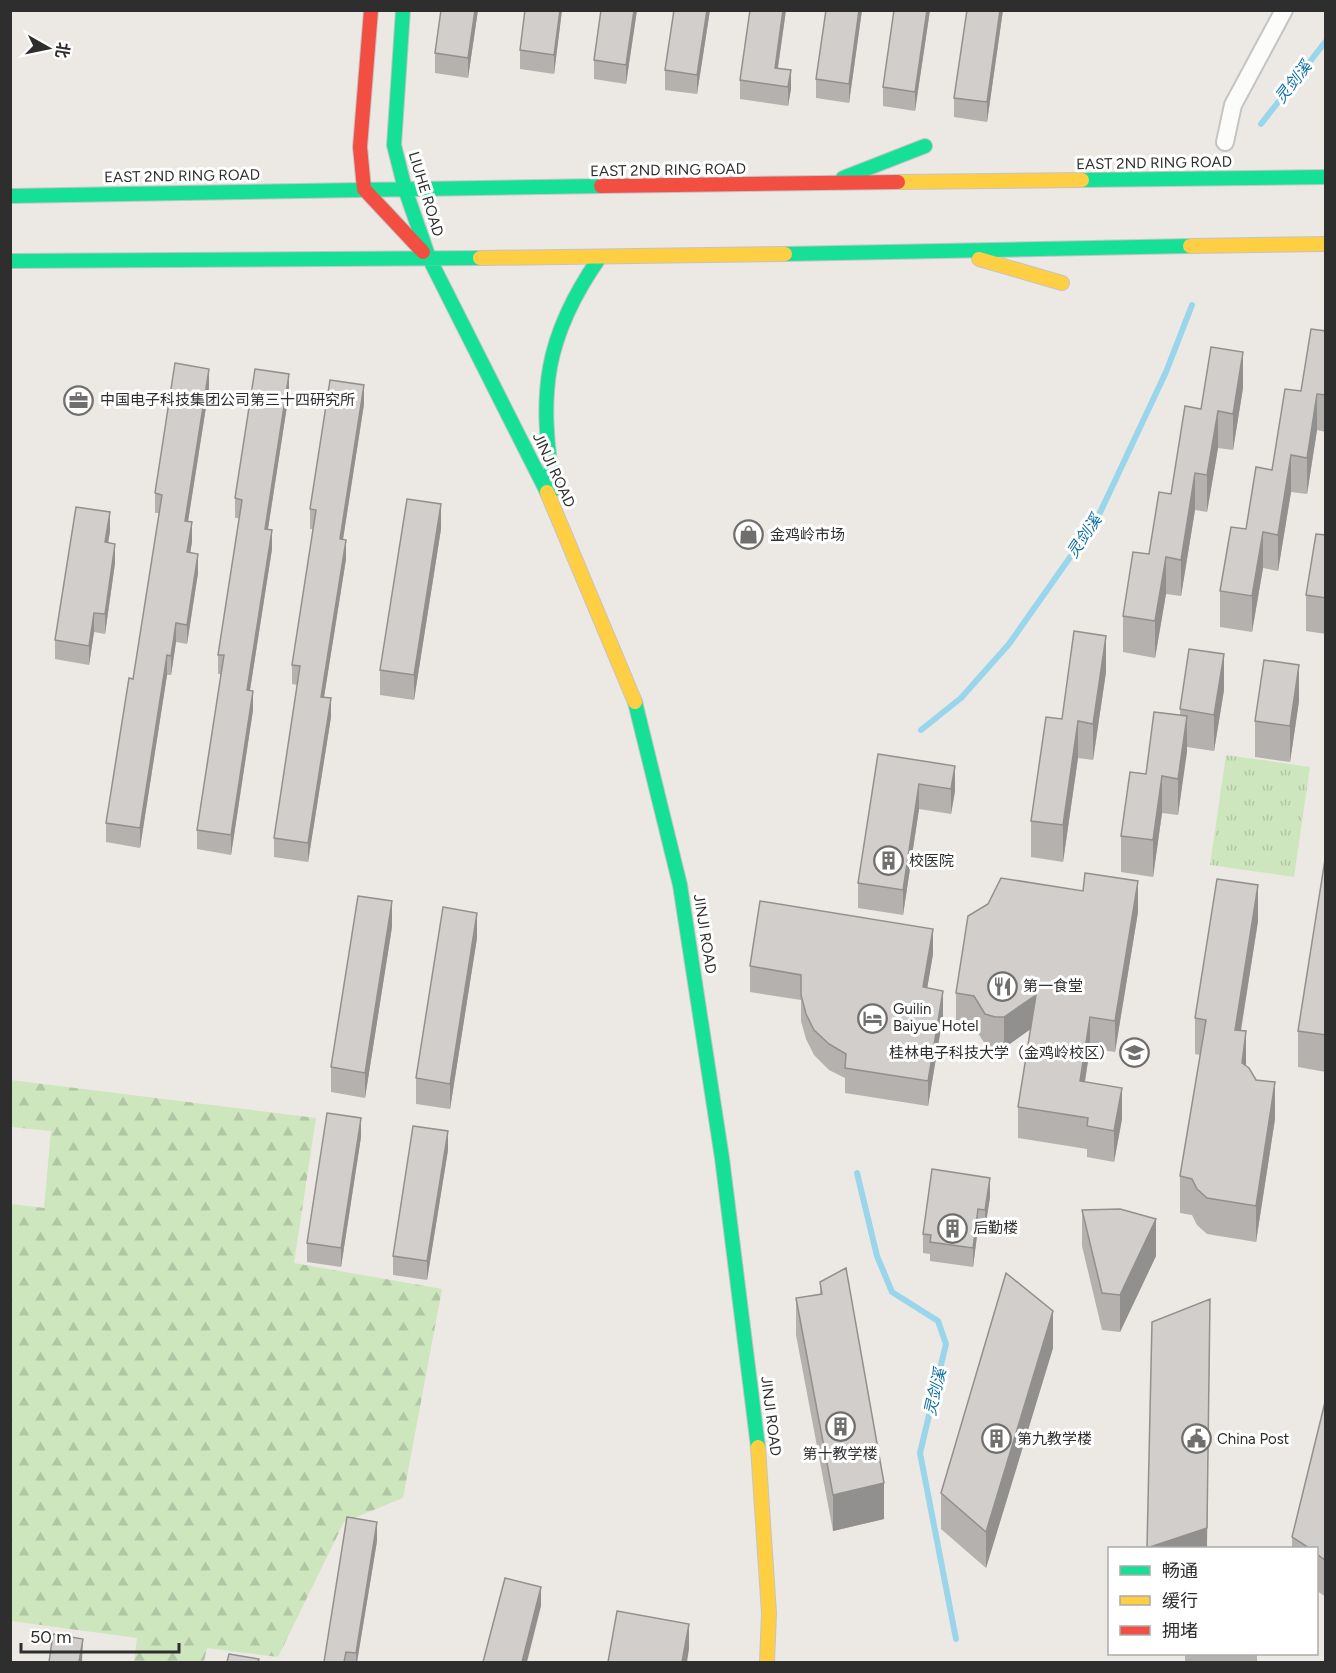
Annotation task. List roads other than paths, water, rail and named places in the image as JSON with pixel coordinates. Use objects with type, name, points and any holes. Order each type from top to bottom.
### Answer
[{"type":"main road","points":[[364,189],[360,147],[370,10]]},
{"type":"main road","name":"LIUHE ROAD","points":[[404,10],[394,146],[405,189],[429,258]]},
{"type":"main road","points":[[825,185],[925,146]]},
{"type":"main road","name":"EAST 2ND RING ROAD","points":[[10,196],[364,189],[1326,177]]},
{"type":"main road","name":"LIUHE ROAD","points":[[364,189],[429,258]]},
{"type":"main road","points":[[10,261],[600,257],[1326,244]]},
{"type":"main road","points":[[952,251],[1062,283]]},
{"type":"main road","points":[[560,521],[550,461],[548,416],[551,367],[562,320],[572,298],[600,257]]},
{"type":"main road","name":"JINJI ROAD","points":[[429,258],[560,521],[635,702],[680,885],[722,1158],[760,1466],[769,1613],[767,1662]]},
{"type":"street","points":[[1225,142],[1233,105],[1284,10]]},
{"type":"waterway","name":"灵剑溪","points":[[1261,124],[1326,41]]},
{"type":"waterway","name":"灵剑溪","points":[[921,730],[961,698],[1009,644],[1097,519],[1166,372],[1192,305]]},
{"type":"waterway","name":"灵剑溪","points":[[857,1173],[877,1256],[892,1292],[938,1321],[946,1344],[920,1453],[956,1639]]},
{"type":"place","name":"中国电子科技集团公司第三十四研究所","points":[[79,400]]},
{"type":"place","name":"金鸡岭市场","points":[[749,535]]},
{"type":"place","name":"校医院","points":[[888,861]]},
{"type":"place","name":"第一食堂","points":[[1002,986]]},
{"type":"place","name":"Guilin Baiyue Hotel","points":[[872,1018]]},
{"type":"place","name":"桂林电子科技大学（金鸡岭校区）","points":[[1135,1053]]},
{"type":"place","name":"后勤楼","points":[[952,1228]]},
{"type":"place","name":"第十教学楼","points":[[840,1427]]},
{"type":"place","name":"第九教学楼","points":[[996,1439]]},
{"type":"place","name":"China Post","points":[[1196,1439]]}]
